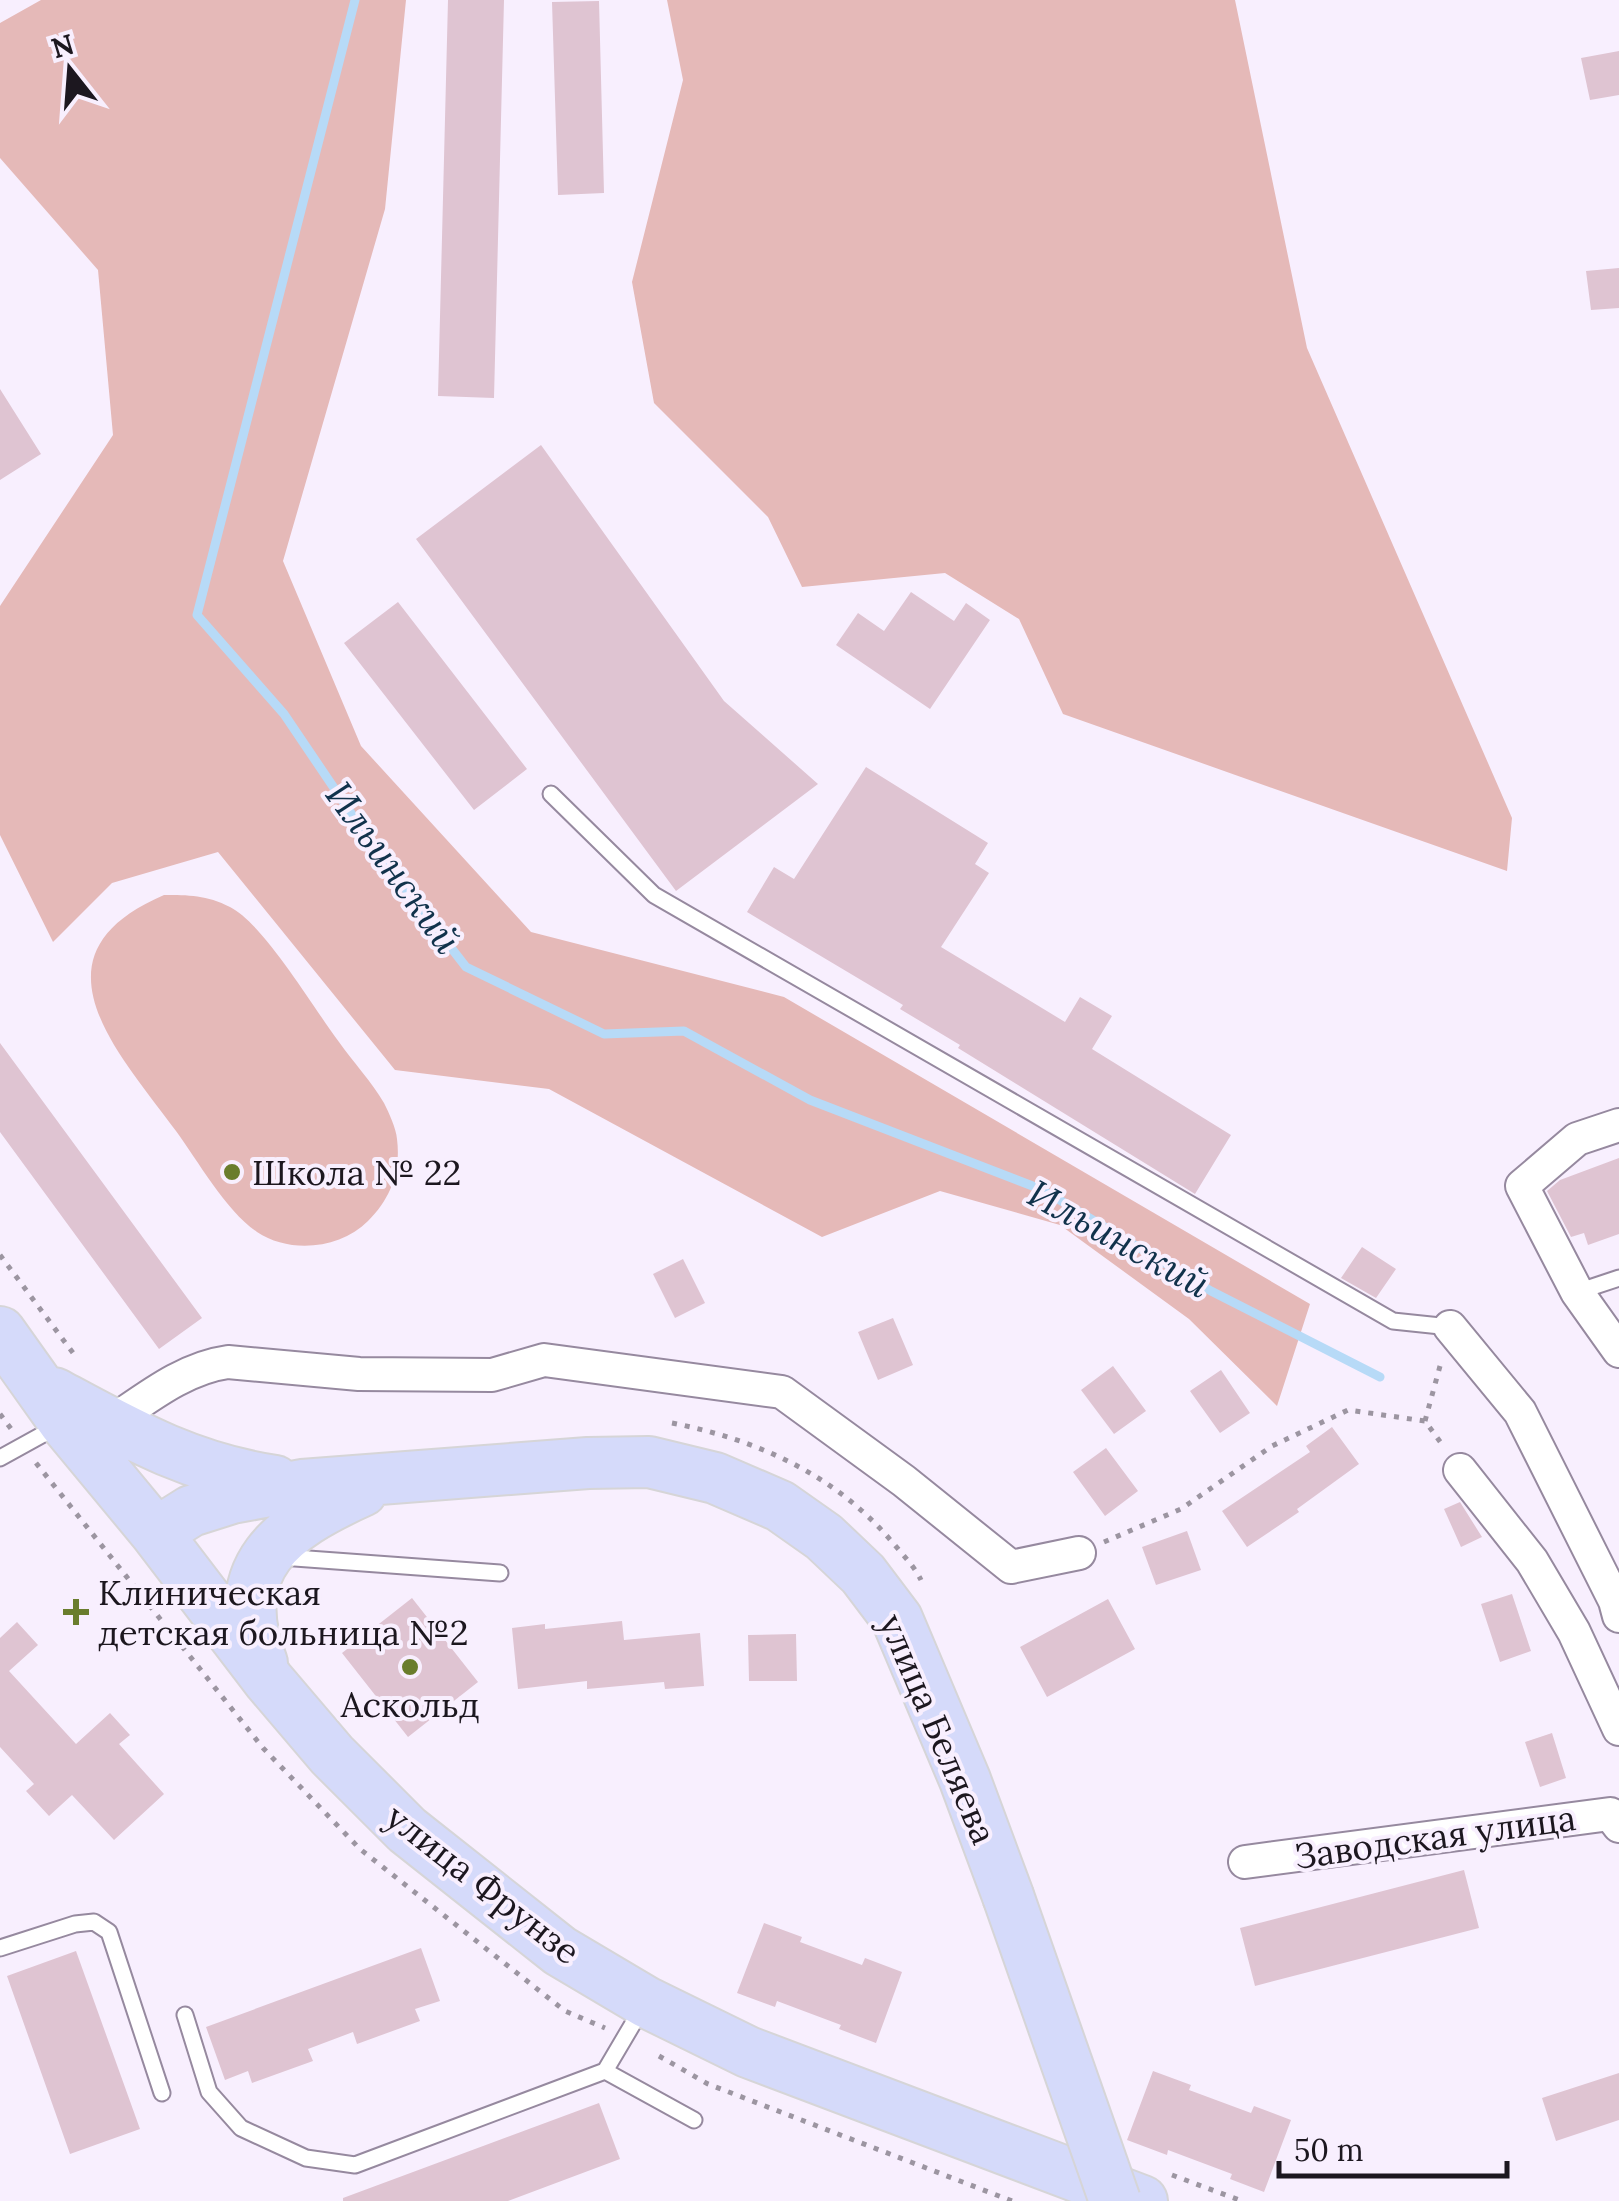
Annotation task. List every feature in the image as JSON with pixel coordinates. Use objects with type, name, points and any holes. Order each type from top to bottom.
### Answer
[{"type":"main road","name":"улица Фрунзе","points":[[0,1332],[70,1409],[156,1533],[332,1756],[407,1830],[560,1951],[636,2019],[748,2052],[1155,2187]]},
{"type":"main road","points":[[70,1409],[170,1454],[227,1474],[302,1486]]},
{"type":"main road","name":"улица Беляева","points":[[302,1486],[588,1463],[649,1462],[715,1478],[780,1506],[824,1537],[863,1574],[897,1618],[959,1764],[1115,2201]]},
{"type":"main road","points":[[269,1681],[254,1644],[248,1613],[251,1589],[271,1548],[293,1527],[320,1510],[384,1480]]},
{"type":"main road","points":[[156,1533],[192,1511],[232,1498],[302,1486]]},
{"type":"street","points":[[1619,1124],[1577,1140],[1522,1186],[1578,1292],[1619,1350]]},
{"type":"street","points":[[1450,1326],[1520,1412],[1618,1605]]},
{"type":"street","points":[[70,1409],[228,1362],[359,1374],[492,1375],[544,1360],[665,1374],[782,1392],[1011,1568],[1079,1554]]},
{"type":"street","points":[[1460,1470],[1532,1561],[1574,1632],[1619,1730]]},
{"type":"street","name":"Заводская улица","points":[[1245,1862],[1610,1814],[1619,1826]]},
{"type":"lane","points":[[551,794],[654,894],[1392,1321],[1450,1326]]},
{"type":"lane","points":[[1578,1292],[1619,1278]]},
{"type":"lane","points":[[0,1458],[70,1409]]},
{"type":"lane","points":[[271,1548],[278,1557],[500,1573]]},
{"type":"lane","points":[[0,1948],[76,1924],[94,1922],[109,1932],[162,2093]]},
{"type":"lane","points":[[185,2014],[209,2092],[241,2128],[306,2158],[355,2165],[605,2071],[636,2019]]},
{"type":"lane","points":[[605,2071],[694,2120]]},
{"type":"path","points":[[1425,1421],[1450,1326]]},
{"type":"path","points":[[1079,1554],[1180,1509],[1272,1446],[1348,1410],[1425,1421],[1460,1470]]},
{"type":"path","points":[[636,2019],[708,2084],[1012,2201]]},
{"type":"path","points":[[1155,2187],[1242,2201]]},
{"type":"shaded area","points":[[41,0],[406,0],[385,209],[283,561],[361,746],[531,932],[784,997],[1310,1304],[1277,1406],[1189,1319],[1060,1225],[940,1191],[822,1237],[549,1089],[395,1070],[218,852],[112,883],[53,942],[0,835],[0,606],[113,435],[98,270],[0,158],[0,23]]},
{"type":"shaded area","points":[[667,0],[1235,0],[1307,348],[1512,818],[1507,871],[1063,714],[1019,619],[945,573],[802,587],[768,517],[654,403],[632,282],[683,80]]},
{"type":"shaded area","points":[[164,895],[213,900],[243,916],[273,948],[384,1103],[397,1139],[393,1183],[368,1221],[343,1238],[314,1245],[284,1244],[246,1223],[213,1185],[110,1037],[96,1006],[91,975],[99,946],[122,919]]},
{"type":"building","points":[[448,0],[504,0],[494,398],[438,396]]},
{"type":"building","points":[[599,1],[604,193],[558,195],[552,2]]},
{"type":"building","points":[[1619,51],[1619,95],[1590,100],[1581,58]]},
{"type":"building","points":[[1619,268],[1619,308],[1591,310],[1586,271]]},
{"type":"building","points":[[0,389],[41,454],[0,480]]},
{"type":"building","points":[[541,445],[724,701],[818,784],[676,891],[416,539]]},
{"type":"building","points":[[911,592],[954,621],[966,603],[990,620],[930,709],[836,645],[858,613],[884,631]]},
{"type":"building","points":[[398,602],[527,769],[474,810],[344,643]]},
{"type":"building","points":[[866,767],[988,843],[975,864],[989,873],[941,947],[1065,1022],[1080,997],[1112,1016],[1092,1049],[1231,1135],[1195,1194],[958,1048],[960,1045],[900,1009],[903,1005],[747,912],[774,867],[794,879]]},
{"type":"building","points":[[0,1043],[202,1318],[159,1349],[0,1132]]},
{"type":"building","points":[[1619,1158],[1619,1234],[1588,1245],[1584,1233],[1571,1237],[1547,1191],[1560,1180]]},
{"type":"building","points":[[1362,1247],[1396,1269],[1376,1298],[1341,1278]]},
{"type":"building","points":[[683,1259],[705,1303],[675,1318],[653,1274]]},
{"type":"building","points":[[893,1318],[913,1365],[878,1380],[858,1332]]},
{"type":"building","points":[[1113,1366],[1146,1411],[1114,1434],[1081,1390]]},
{"type":"building","points":[[1221,1370],[1250,1413],[1220,1433],[1190,1391]]},
{"type":"building","points":[[1332,1427],[1359,1464],[1247,1547],[1222,1511],[1310,1452],[1306,1446]]},
{"type":"building","points":[[1106,1448],[1138,1491],[1105,1516],[1073,1472]]},
{"type":"building","points":[[1460,1502],[1482,1537],[1461,1547],[1444,1509]]},
{"type":"building","points":[[1187,1531],[1201,1570],[1156,1585],[1142,1547]]},
{"type":"building","points":[[1512,1594],[1531,1651],[1500,1662],[1481,1604]]},
{"type":"building","name":"Аскольд","points":[[412,1598],[478,1682],[408,1737],[342,1653]]},
{"type":"building","points":[[1108,1599],[1135,1649],[1047,1697],[1020,1647]]},
{"type":"building","points":[[622,1621],[624,1640],[700,1633],[704,1686],[665,1689],[664,1682],[587,1689],[587,1681],[518,1689],[512,1628],[545,1624],[545,1629]]},
{"type":"building","points":[[17,1622],[38,1645],[9,1671],[76,1744],[110,1713],[130,1735],[119,1744],[164,1794],[114,1840],[72,1795],[49,1816],[26,1791],[34,1784],[0,1747],[0,1638]]},
{"type":"building","points":[[796,1634],[797,1681],[749,1681],[748,1635]]},
{"type":"building","points":[[1552,1733],[1566,1778],[1540,1787],[1525,1742]]},
{"type":"building","points":[[1464,1870],[1479,1928],[1255,1986],[1240,1928]]},
{"type":"building","points":[[764,1923],[802,1937],[800,1942],[862,1965],[865,1958],[902,1972],[876,2043],[777,2001],[775,2007],[737,1993]]},
{"type":"building","points":[[421,1948],[440,2001],[415,2009],[420,2021],[357,2044],[353,2032],[308,2049],[313,2061],[252,2083],[248,2071],[225,2080],[206,2027]]},
{"type":"building","points":[[76,1951],[140,2129],[70,2154],[7,1976]]},
{"type":"building","points":[[1153,2071],[1191,2085],[1189,2090],[1251,2113],[1254,2106],[1291,2120],[1264,2192],[1230,2179],[1232,2174],[1168,2150],[1167,2155],[1127,2140]]},
{"type":"building","points":[[1619,2073],[1619,2120],[1556,2141],[1542,2098]]},
{"type":"building","points":[[599,2103],[620,2159],[508,2201],[343,2201],[343,2198]]},
{"type":"waterway","name":"Ильинский","points":[[355,0],[197,615],[284,714],[382,859],[466,967],[604,1034],[684,1031],[810,1100],[1043,1190],[1211,1291],[1380,1377]]},
{"type":"place","name":"Школа № 22","points":[[232,1172]]},
{"type":"place","name":"Клиническая детская больница №2","points":[[76,1612]]},
{"type":"place","name":"Аскольд","points":[[410,1667]]}]
